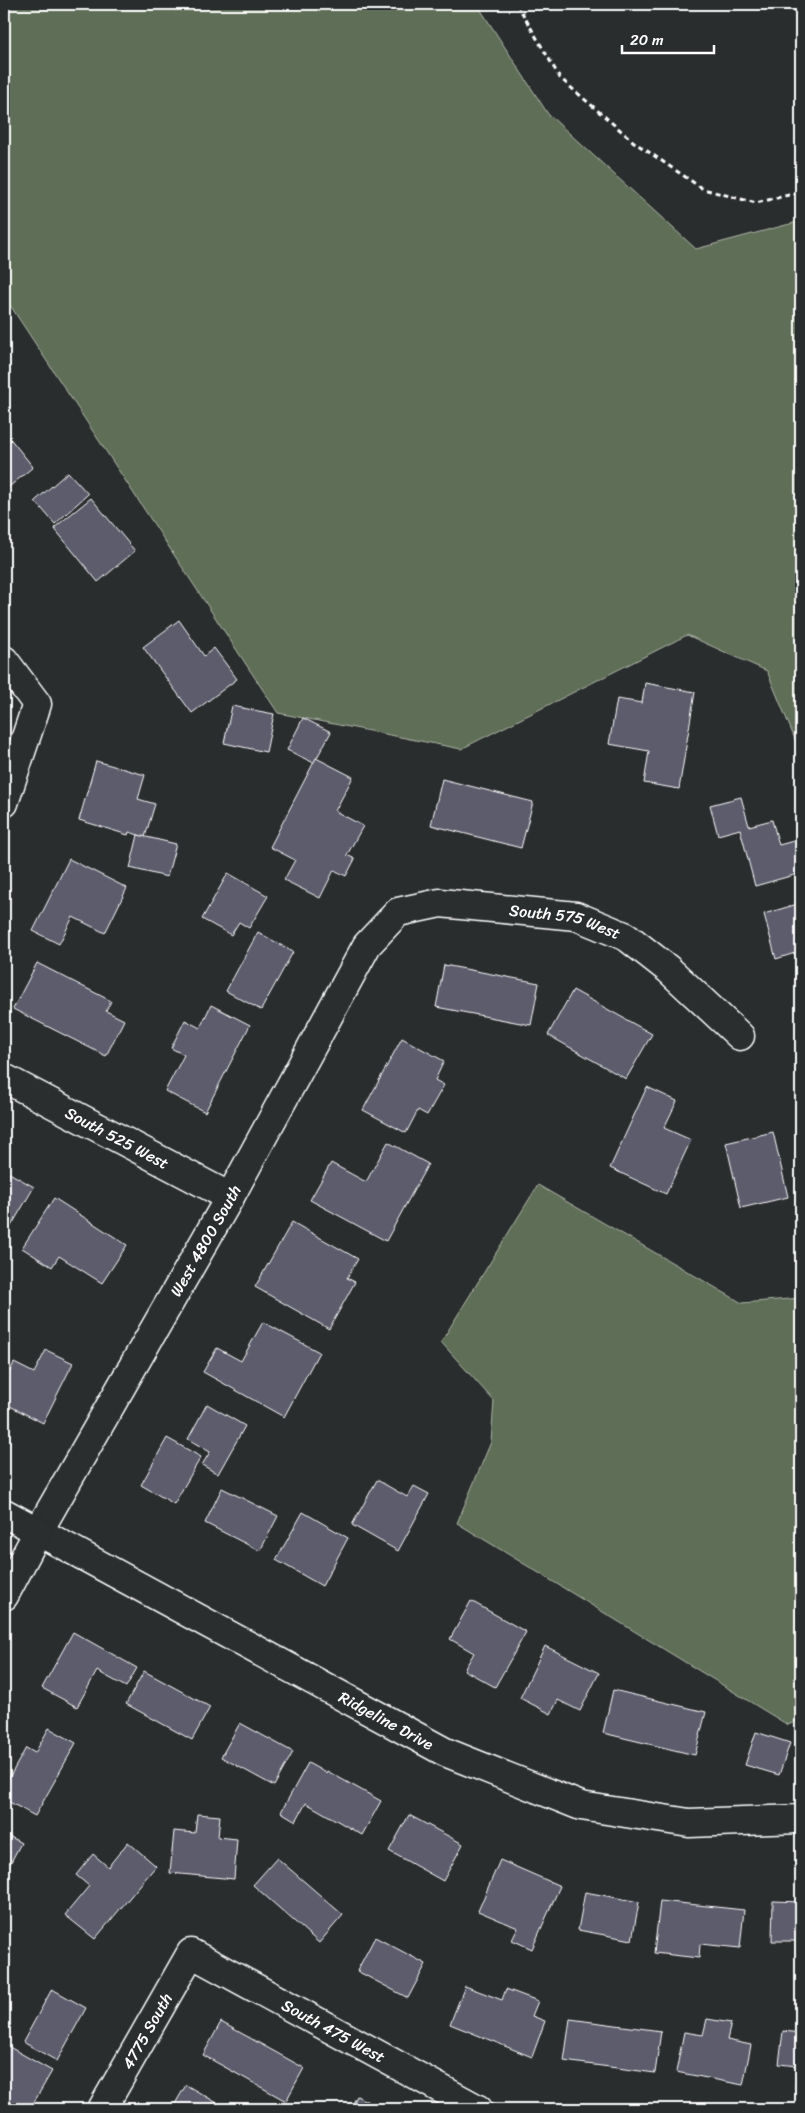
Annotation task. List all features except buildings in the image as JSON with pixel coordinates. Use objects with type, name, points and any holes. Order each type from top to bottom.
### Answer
[{"type":"street","points":[[4,660],[37,704],[4,803]]},
{"type":"street","name":"South 575 West","points":[[367,945],[398,912],[440,903],[576,916],[627,937],[668,969],[740,1036]]},
{"type":"street","name":"West 4800 South","points":[[4,1596],[38,1532],[230,1197],[367,945]]},
{"type":"street","name":"South 525 West","points":[[4,1078],[230,1197]]},
{"type":"street","name":"Ridgeline Drive","points":[[4,1513],[446,1752],[581,1806],[689,1823],[801,1819]]},
{"type":"street","name":"4775 South","points":[[102,2109],[191,1953]]},
{"type":"street","name":"South 475 West","points":[[191,1953],[478,2109]]},
{"type":"path","points":[[517,4],[560,78],[634,142],[703,189],[756,203],[801,192]]},
{"type":"green space","points":[[4,4],[477,4],[548,114],[696,249],[801,221],[801,754],[767,671],[687,635],[461,749],[278,713],[4,296]]},
{"type":"green space","points":[[538,1185],[742,1303],[801,1298],[801,1719],[788,1725],[457,1523],[491,1442],[494,1401],[441,1342]]}]
